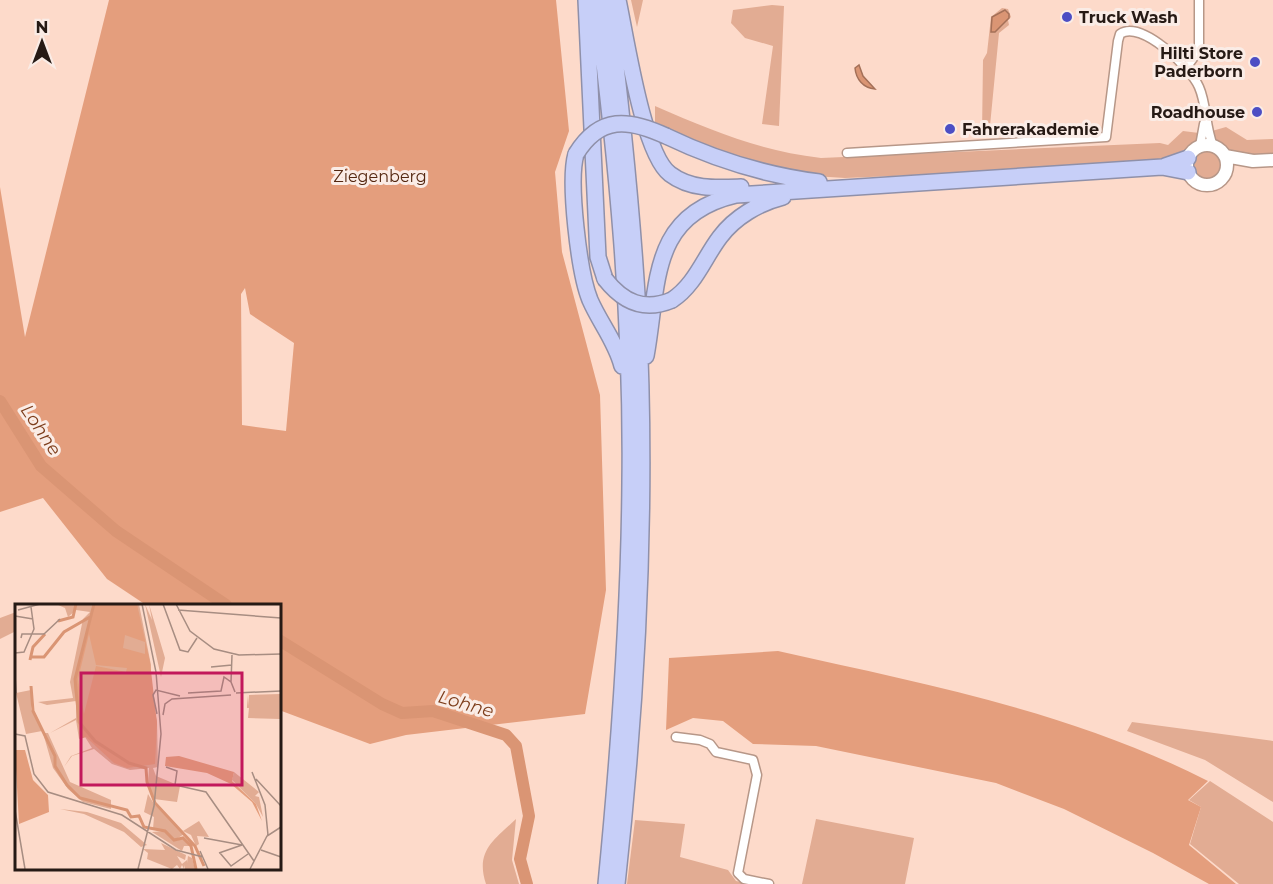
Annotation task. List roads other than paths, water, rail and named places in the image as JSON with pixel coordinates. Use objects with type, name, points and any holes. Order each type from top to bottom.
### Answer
[{"type":"highway","points":[[586,0],[598,257],[605,279],[617,294],[641,305],[662,304],[672,300],[690,285],[721,236],[746,213],[777,199],[824,186]]},
{"type":"highway","points":[[596,0],[619,207],[635,392]]},
{"type":"highway","points":[[608,0],[621,101],[631,208],[635,392],[632,639],[617,884]]},
{"type":"highway","points":[[618,0],[652,145],[664,169],[681,181],[713,188],[824,186]]},
{"type":"highway","points":[[635,392],[618,351],[590,299],[584,280],[572,184],[576,154],[589,136],[607,125],[634,124],[731,164],[824,186]]},
{"type":"highway","points":[[635,392],[661,257],[677,228],[696,211],[718,199],[736,195],[918,177],[975,178],[1188,165]]},
{"type":"highway","points":[[606,884],[632,639]]},
{"type":"main road","points":[[1225,156],[1226,170],[1220,180],[1208,185],[1196,182],[1188,165],[1206,146],[1225,156],[1254,161],[1273,160]]},
{"type":"main road","points":[[1226,170],[1254,161]]},
{"type":"street","points":[[1186,68],[1199,50],[1199,0]]},
{"type":"street","points":[[847,153],[1106,138],[1118,41],[1124,31],[1141,32],[1186,68],[1203,98],[1206,146]]},
{"type":"street","points":[[676,737],[700,740],[710,744],[716,752],[753,760],[757,775],[738,873],[744,879],[769,884]]},
{"type":"waterway","name":"Lohne","points":[[0,401],[41,466],[116,531],[225,604]]},
{"type":"waterway","name":"Lohne","points":[[280,641],[382,704],[402,713],[433,711],[506,735],[516,746],[529,816],[520,859],[527,884]]},
{"type":"place","name":"Truck Wash","points":[[1067,17]]},
{"type":"place","name":"Hilti Store Paderborn","points":[[1255,62]]},
{"type":"place","name":"Roadhouse","points":[[1257,112]]},
{"type":"place","name":"Fahrerakademie","points":[[950,129]]},
{"type":"park label","name":"Ziegenberg","points":[[380,176]]}]
